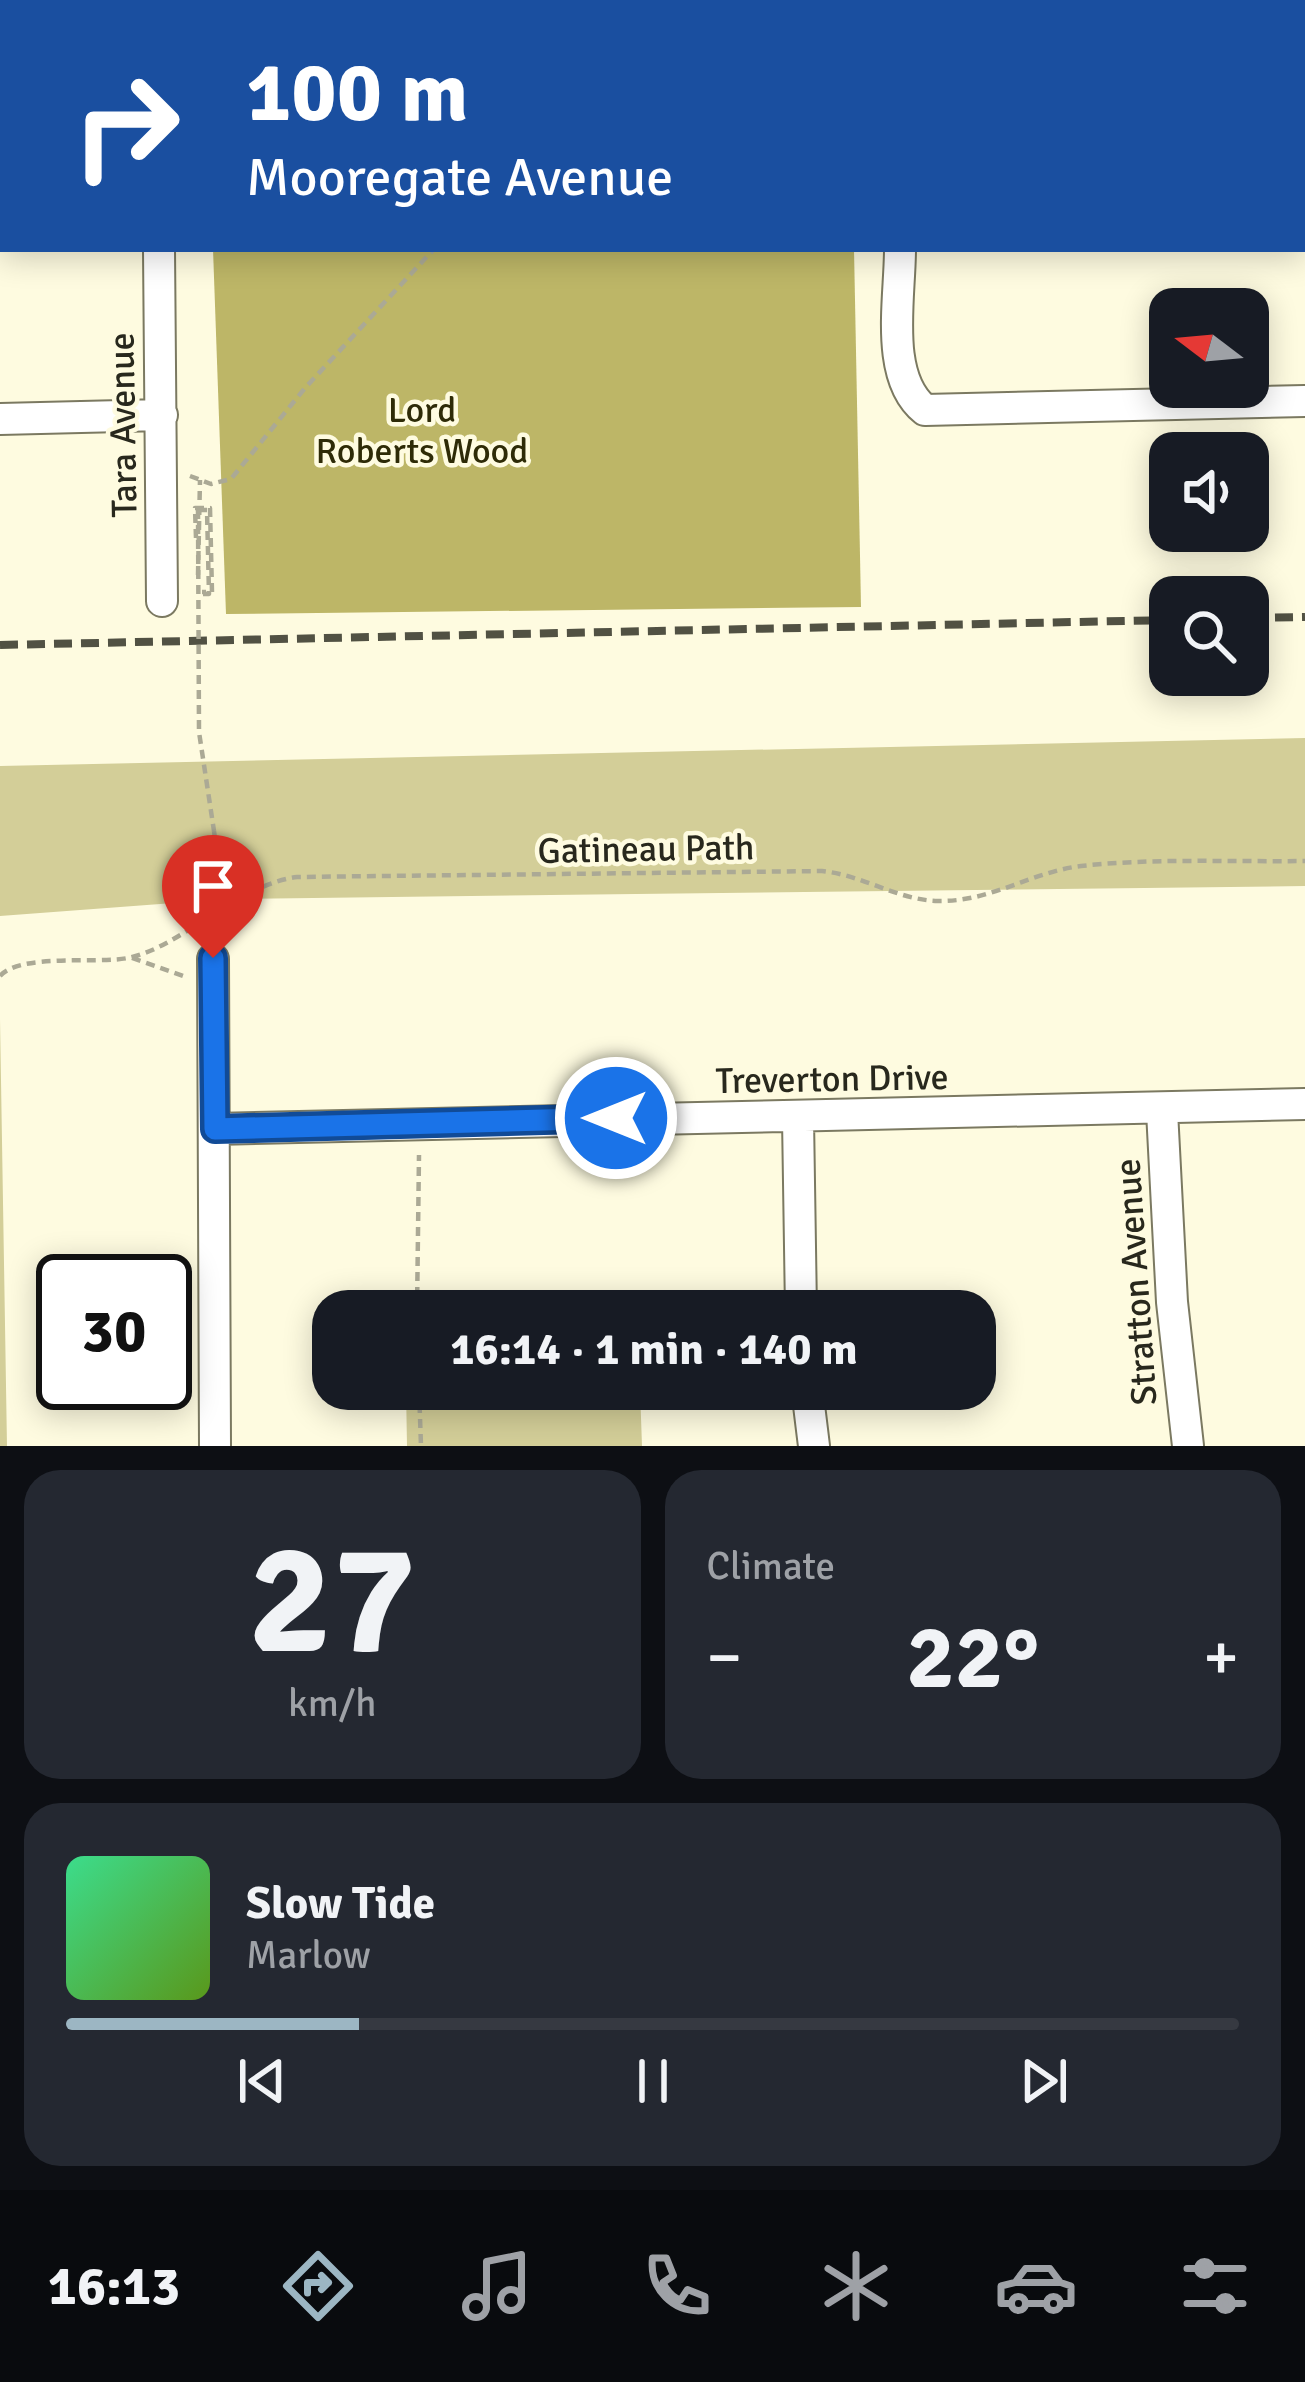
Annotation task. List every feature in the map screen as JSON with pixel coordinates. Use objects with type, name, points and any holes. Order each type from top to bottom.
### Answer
[{"type":"street","name":"Tara Avenue","points":[[159,252],[162,601]]},
{"type":"street","points":[[900,252],[901,370],[906,394],[925,410],[1305,401]]},
{"type":"street","points":[[0,419],[162,415]]},
{"type":"street","points":[[213,971],[215,1446]]},
{"type":"street","name":"Treverton Drive","points":[[215,1129],[419,1120],[798,1118],[1305,1104]]},
{"type":"street","name":"Stratton Avenue","points":[[1162,1111],[1172,1302],[1188,1446]]},
{"type":"street","points":[[798,1118],[801,1290]]},
{"type":"street","points":[[810,1410],[814,1446]]},
{"type":"path","points":[[199,508],[200,480],[211,484],[231,479],[305,388],[431,252]]},
{"type":"path","points":[[209,592],[210,508],[195,508],[199,732],[224,906]]},
{"type":"path","points":[[199,510],[207,510],[209,592]]},
{"type":"path","points":[[199,537],[200,592]]},
{"type":"path","points":[[199,537],[200,592]]},
{"type":"path","name":"Gatineau Path","points":[[0,976],[19,965],[132,958],[224,906],[297,877],[822,871],[869,880],[916,899],[943,901],[994,896],[1042,874],[1082,866],[1305,861]]},
{"type":"path","points":[[132,958],[213,971]]},
{"type":"path","points":[[417,1290],[419,1120]]},
{"type":"path","points":[[420,1410],[421,1446]]},
{"type":"shaded area","points":[[1305,738],[1305,886],[227,899],[0,916],[0,766]]},
{"type":"shaded area","points":[[0,1019],[7,1446],[0,1446]]},
{"type":"shaded area","points":[[406,1410],[641,1410],[642,1446],[407,1446]]},
{"type":"green space","name":"Lord Roberts Wood","points":[[213,252],[854,252],[861,607],[226,614]]},
{"type":"railway","points":[[1269,618],[1305,617]]},
{"type":"railway","points":[[0,645],[1149,620]]},
{"type":"route","points":[[213,958],[215,1129],[616,1118]]}]
